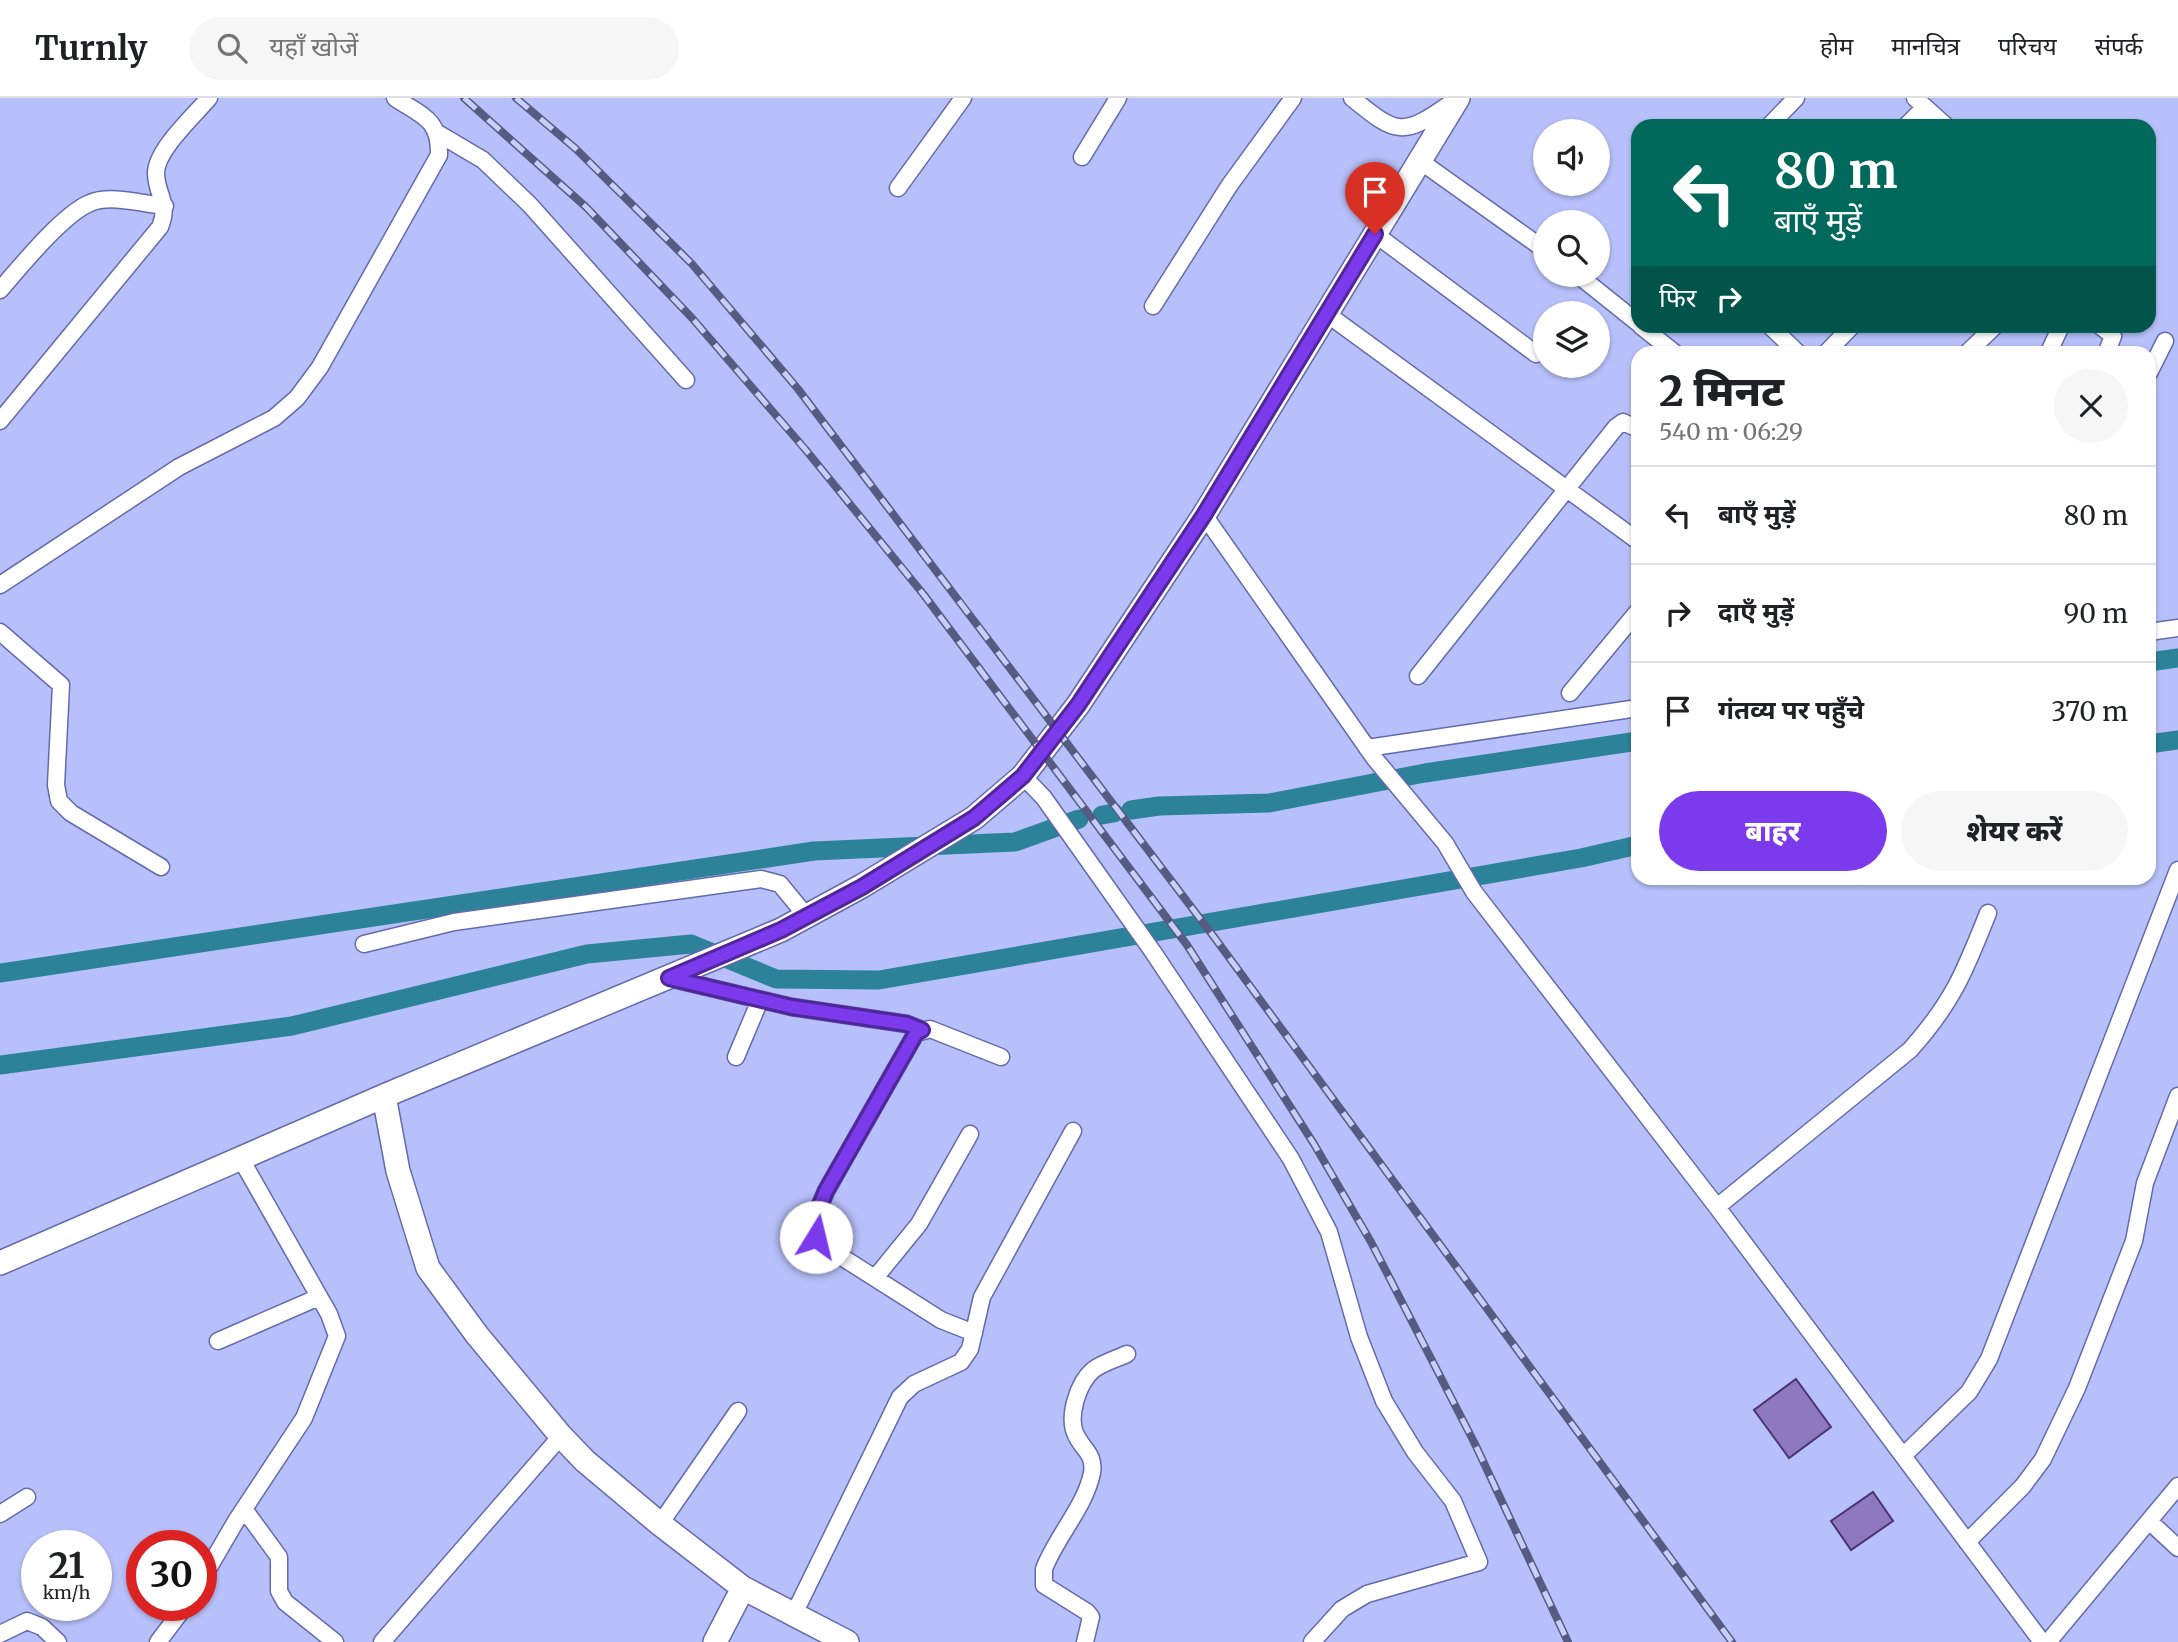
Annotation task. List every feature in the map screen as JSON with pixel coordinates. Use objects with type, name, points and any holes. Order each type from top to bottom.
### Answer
[{"type":"street","points":[[0,421],[160,228],[165,206],[156,177],[156,166],[162,154],[209,98]]},
{"type":"street","points":[[395,98],[430,121],[439,134],[483,160],[530,205],[686,380]]},
{"type":"street","points":[[898,188],[963,98]]},
{"type":"street","points":[[1082,157],[1118,98]]},
{"type":"street","points":[[1153,306],[1229,186],[1293,98]]},
{"type":"street","points":[[1352,98],[1383,123],[1401,128],[1417,127],[1458,99]]},
{"type":"street","points":[[1776,119],[1796,98]]},
{"type":"street","points":[[0,1263],[384,1096],[781,930],[906,860],[974,818],[1023,776],[1078,705],[1204,515],[1458,99]]},
{"type":"street","points":[[1910,119],[1920,102],[1938,119]]},
{"type":"street","points":[[0,585],[179,467],[274,418],[297,398],[320,367],[439,155],[439,134]]},
{"type":"street","points":[[1420,161],[1533,241]]},
{"type":"street","points":[[0,290],[47,239],[90,202],[103,200],[165,206]]},
{"type":"street","points":[[1375,234],[1533,352]]},
{"type":"street","points":[[1593,287],[1631,317]]},
{"type":"street","points":[[1327,314],[1631,536]]},
{"type":"street","points":[[1651,333],[1666,346]]},
{"type":"street","points":[[1777,333],[1791,346]]},
{"type":"street","points":[[1833,346],[1845,333]]},
{"type":"street","points":[[1974,346],[1988,333]]},
{"type":"street","points":[[2156,359],[2165,341]]},
{"type":"street","points":[[1418,676],[1616,427],[1623,422],[1631,426]]},
{"type":"street","points":[[1204,515],[1371,754],[1445,844],[1474,892],[1717,1207],[2042,1642]]},
{"type":"street","points":[[1570,693],[1631,619]]},
{"type":"street","points":[[2156,631],[2178,628]]},
{"type":"street","points":[[0,632],[61,685],[56,785],[59,802],[71,813],[160,867]]},
{"type":"street","points":[[1371,754],[1631,709]]},
{"type":"street","points":[[1023,776],[1044,798],[1115,897],[1297,1171],[1329,1232],[1359,1337],[1384,1401],[1415,1452],[1453,1501],[1479,1562],[1367,1594],[1342,1609],[1312,1642]]},
{"type":"street","points":[[1903,1456],[1969,1392],[1989,1359],[2178,870]]},
{"type":"street","points":[[364,944],[454,922],[761,879],[780,884],[807,917]]},
{"type":"street","points":[[1717,1207],[1910,1050],[1937,1020],[1957,989],[1988,913]]},
{"type":"street","points":[[678,974],[760,1000],[941,1032],[1001,1057]]},
{"type":"street","points":[[736,1057],[760,1000]]},
{"type":"street","points":[[922,1030],[916,1033],[826,1191],[814,1220],[816,1237],[826,1247],[942,1320],[974,1333]]},
{"type":"street","points":[[384,1096],[398,1171],[428,1268],[477,1335],[561,1436],[585,1461],[660,1524],[743,1588],[847,1642]]},
{"type":"street","points":[[1967,1542],[2023,1486],[2043,1459],[2077,1388],[2134,1241],[2145,1183],[2178,1096]]},
{"type":"street","points":[[793,1616],[900,1397],[914,1384],[961,1362],[970,1349],[982,1297],[1073,1131]]},
{"type":"street","points":[[875,1278],[919,1224],[970,1134]]},
{"type":"street","points":[[217,1554],[304,1418],[336,1345],[336,1329],[241,1160]]},
{"type":"street","points":[[218,1341],[319,1297]]},
{"type":"street","points":[[1085,1642],[1091,1617],[1044,1585],[1044,1569],[1091,1476],[1090,1453],[1076,1435],[1074,1425],[1074,1409],[1084,1380],[1093,1370],[1127,1354]]},
{"type":"street","points":[[660,1524],[738,1410]]},
{"type":"street","points":[[382,1642],[561,1436]]},
{"type":"street","points":[[2048,1642],[2178,1486]]},
{"type":"street","points":[[0,1514],[27,1497]]},
{"type":"street","points":[[244,1509],[279,1557],[279,1591],[285,1602],[335,1642]]},
{"type":"street","points":[[2149,1521],[2178,1548]]},
{"type":"street","points":[[715,1642],[743,1588]]},
{"type":"street","points":[[0,1634],[27,1621],[42,1627],[58,1642]]},
{"type":"street","points":[[158,1642],[174,1621]]},
{"type":"building","points":[[1796,1379],[1831,1427],[1789,1458],[1754,1410]]},
{"type":"building","points":[[1873,1492],[1893,1521],[1851,1550],[1831,1521]]},
{"type":"waterway","points":[[2156,661],[2178,658]]},
{"type":"waterway","points":[[2156,743],[2178,740]]},
{"type":"waterway","points":[[1131,810],[1159,806],[1269,803],[1425,773],[1631,742]]},
{"type":"waterway","points":[[1102,815],[1114,813]]},
{"type":"waterway","points":[[0,973],[814,851],[1015,842],[1079,819]]},
{"type":"waterway","points":[[0,1065],[292,1026],[587,954],[691,944],[776,979],[879,980],[1581,858],[1631,847]]},
{"type":"railway","points":[[464,98],[586,207],[692,318],[805,449],[924,595],[1187,945],[1314,1144],[1371,1242],[1474,1442],[1568,1642]]},
{"type":"railway","points":[[516,98],[576,149],[692,264],[798,389],[1214,937],[1732,1642]]},
{"type":"route","points":[[816,1237],[814,1220],[826,1191],[916,1033],[922,1030],[907,1024],[767,1002],[669,978],[781,930],[862,887],[974,818],[1023,776],[1078,705],[1204,515],[1375,234]]}]
